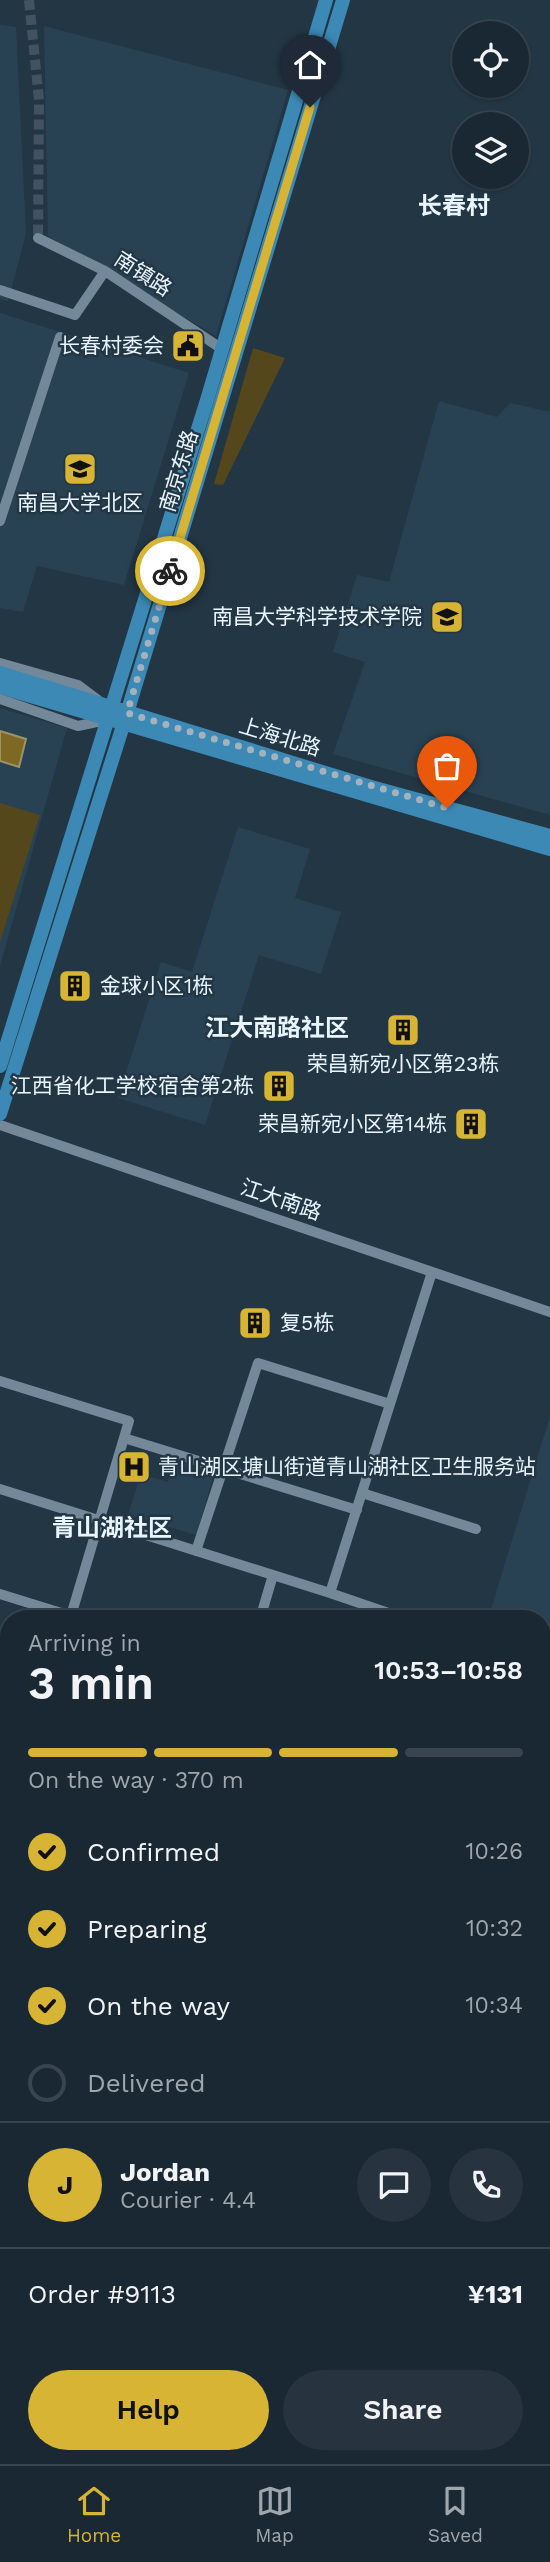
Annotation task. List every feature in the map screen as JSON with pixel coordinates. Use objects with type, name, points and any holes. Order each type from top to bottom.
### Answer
[{"type":"main road","name":"南京东路","points":[[0,1066],[327,0]]},
{"type":"main road","name":"南京东路","points":[[0,1114],[125,719],[343,0]]},
{"type":"main road","name":"上海北路","points":[[0,673],[107,714]]},
{"type":"main road","name":"上海北路","points":[[0,687],[550,836]]},
{"type":"main road","name":"上海北路","points":[[125,719],[550,849]]},
{"type":"street","name":"南镇路","points":[[38,237],[105,271],[222,349]]},
{"type":"street","points":[[0,290],[75,315],[105,271]]},
{"type":"street","points":[[0,521],[60,337]]},
{"type":"street","points":[[0,663],[78,685],[107,714],[78,726],[0,699]]},
{"type":"street","name":"江大南路","points":[[0,1125],[550,1312]]},
{"type":"street","points":[[330,1593],[432,1272]]},
{"type":"street","points":[[196,1550],[258,1363],[390,1405]]},
{"type":"street","points":[[0,1381],[129,1421],[72,1610]]},
{"type":"street","points":[[124,1438],[357,1510]]},
{"type":"street","points":[[0,1489],[380,1610]]},
{"type":"street","points":[[362,1493],[476,1529]]},
{"type":"street","points":[[263,1610],[273,1575]]},
{"type":"street","points":[[0,1594],[49,1610]]},
{"type":"shaded area","points":[[0,25],[16,27],[26,234],[8,301],[0,299]]},
{"type":"shaded area","points":[[44,26],[288,90],[216,336],[48,236]]},
{"type":"shaded area","name":"南昌大学北区","points":[[0,313],[189,373],[124,585],[37,566],[23,612],[0,608]]},
{"type":"shaded area","points":[[253,348],[285,358],[223,485],[214,484]]},
{"type":"shaded area","name":"南昌大学科学技术学院","points":[[439,401],[497,417],[510,403],[550,412],[550,815],[333,754],[365,662],[333,652],[357,575],[389,582]]},
{"type":"shaded area","points":[[0,708],[67,728],[0,966]]},
{"type":"shaded area","points":[[0,731],[26,739],[19,767],[0,761]]},
{"type":"shaded area","points":[[0,803],[40,815],[0,942]]},
{"type":"shaded area","points":[[238,827],[310,849],[295,898],[341,912],[321,974],[259,955],[205,1125],[118,1098],[161,962],[192,972]]},
{"type":"shaded area","points":[[550,1416],[550,1610],[491,1610]]},
{"type":"shaded area","points":[[176,1455],[216,1467],[196,1535],[128,1515],[141,1474],[168,1482]]},
{"type":"tunnel","points":[[29,0],[39,100],[38,238]]},
{"type":"way so far","points":[[170,571],[127,713],[447,808]]},
{"type":"place","name":"长春村委会","points":[[188,346]]},
{"type":"place","name":"南昌大学北区","points":[[80,469]]},
{"type":"place","name":"南昌大学科学技术学院","points":[[447,617]]},
{"type":"place","name":"金球小区1栋","points":[[75,986]]},
{"type":"place","name":"荣昌新宛小区第23栋","points":[[403,1030]]},
{"type":"place","name":"江西省化工学校宿舍第2栋","points":[[279,1086]]},
{"type":"place","name":"荣昌新宛小区第14栋","points":[[471,1124]]},
{"type":"place","name":"复5栋","points":[[255,1323]]},
{"type":"place","name":"青山湖区塘山街道青山湖社区卫生服务站","points":[[134,1467]]},
{"type":"district","name":"长春村","points":[[454,206]]},
{"type":"district","name":"江大南路社区","points":[[277,1028]]},
{"type":"district","name":"青山湖社区","points":[[112,1528]]},
{"type":"route","points":[[170,571],[310,107]]}]
